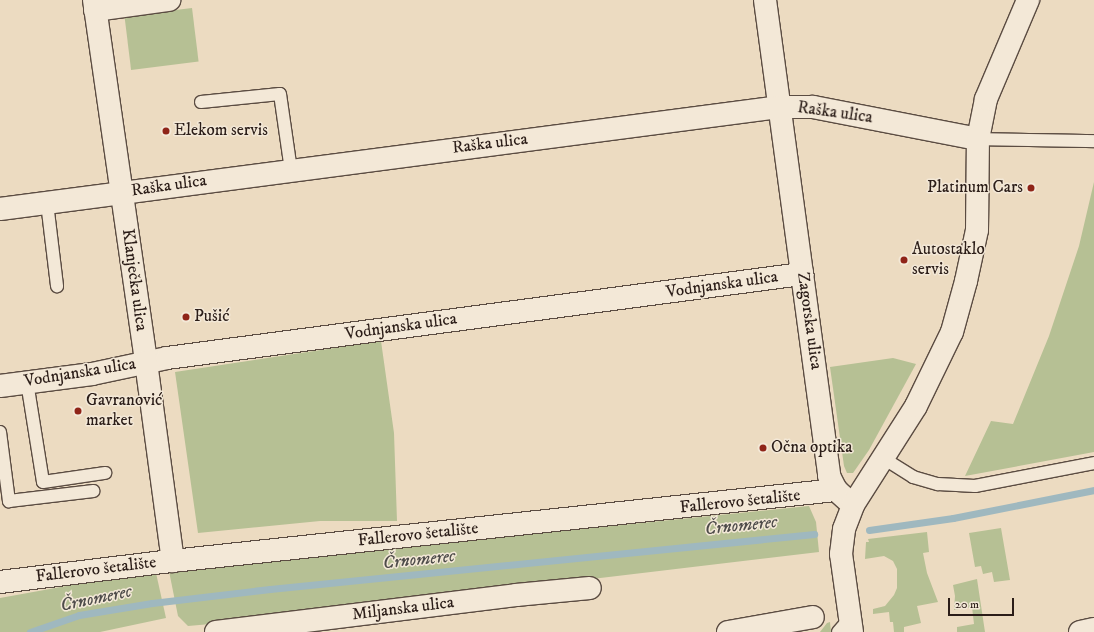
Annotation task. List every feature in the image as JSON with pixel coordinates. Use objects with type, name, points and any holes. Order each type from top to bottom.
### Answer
[{"type":"street","points":[[94,5],[169,0]]},
{"type":"street","name":"Zagorska ulica","points":[[765,0],[830,476],[836,490],[853,505]]},
{"type":"street","points":[[847,627],[841,554],[844,529],[853,505],[916,406],[952,332],[966,281],[976,230],[978,139],[986,99],[1028,0]]},
{"type":"street","name":"Klanječka ulica","points":[[94,5],[146,362],[172,561]]},
{"type":"street","name":"Raška ulica","points":[[0,209],[780,107],[813,107],[978,139]]},
{"type":"street","name":"Vodnjanska ulica","points":[[0,386],[92,374],[146,362],[802,274]]},
{"type":"street","name":"Fallerovo šetalište","points":[[0,582],[172,561],[836,490]]},
{"type":"street","name":"Miljanska ulica","points":[[216,632],[516,595],[590,588]]},
{"type":"street","points":[[728,632],[813,617]]},
{"type":"street","points":[[1080,632],[1094,630]]},
{"type":"lane","points":[[201,102],[280,94],[291,170]]},
{"type":"lane","points":[[978,139],[1094,141]]},
{"type":"lane","points":[[47,203],[57,286]]},
{"type":"lane","points":[[27,382],[43,482],[105,473]]},
{"type":"lane","points":[[0,432],[9,501],[93,490]]},
{"type":"lane","points":[[882,458],[914,478],[938,484],[975,486],[1094,463]]},
{"type":"green space","points":[[192,8],[199,62],[131,70],[125,16]]},
{"type":"green space","points":[[1094,182],[1094,452],[965,476],[991,421],[1013,424],[1049,336],[1079,246]]},
{"type":"green space","points":[[381,341],[394,433],[397,521],[320,521],[198,533],[175,372]]},
{"type":"green space","points":[[893,358],[916,364],[869,450],[853,473],[847,473],[844,466],[830,367]]},
{"type":"green space","points":[[809,506],[816,522],[819,552],[222,623],[188,626],[178,616],[169,571]]},
{"type":"green space","points":[[1001,528],[1010,580],[994,582],[992,572],[983,574],[981,566],[975,567],[969,533]]},
{"type":"green space","points":[[927,532],[929,552],[923,553],[927,573],[938,602],[917,606],[921,623],[904,627],[904,632],[894,632],[893,622],[890,622],[889,612],[873,614],[873,609],[885,606],[894,595],[897,588],[897,569],[893,561],[884,556],[865,559],[866,542],[869,542],[868,539]]},
{"type":"green space","points":[[156,573],[166,618],[100,632],[0,632],[0,598],[94,581]]},
{"type":"green space","points":[[977,579],[985,632],[957,632],[957,627],[974,624],[972,607],[954,610],[955,596],[953,585]]},
{"type":"green space","points":[[830,622],[831,632],[820,632],[827,623]]},
{"type":"waterway","name":"Črnomerec","points":[[869,530],[953,518],[1094,490]]},
{"type":"waterway","name":"Črnomerec","points":[[30,632],[79,615],[152,603],[270,589],[814,534]]},
{"type":"place","name":"Elekom servis","points":[[166,131]]},
{"type":"place","name":"Platinum Cars","points":[[1031,188]]},
{"type":"place","name":"Autostaklo servis","points":[[904,260]]},
{"type":"place","name":"Pušić","points":[[186,317]]},
{"type":"place","name":"Gavranović market","points":[[78,411]]},
{"type":"place","name":"Očna optika","points":[[763,448]]}]
